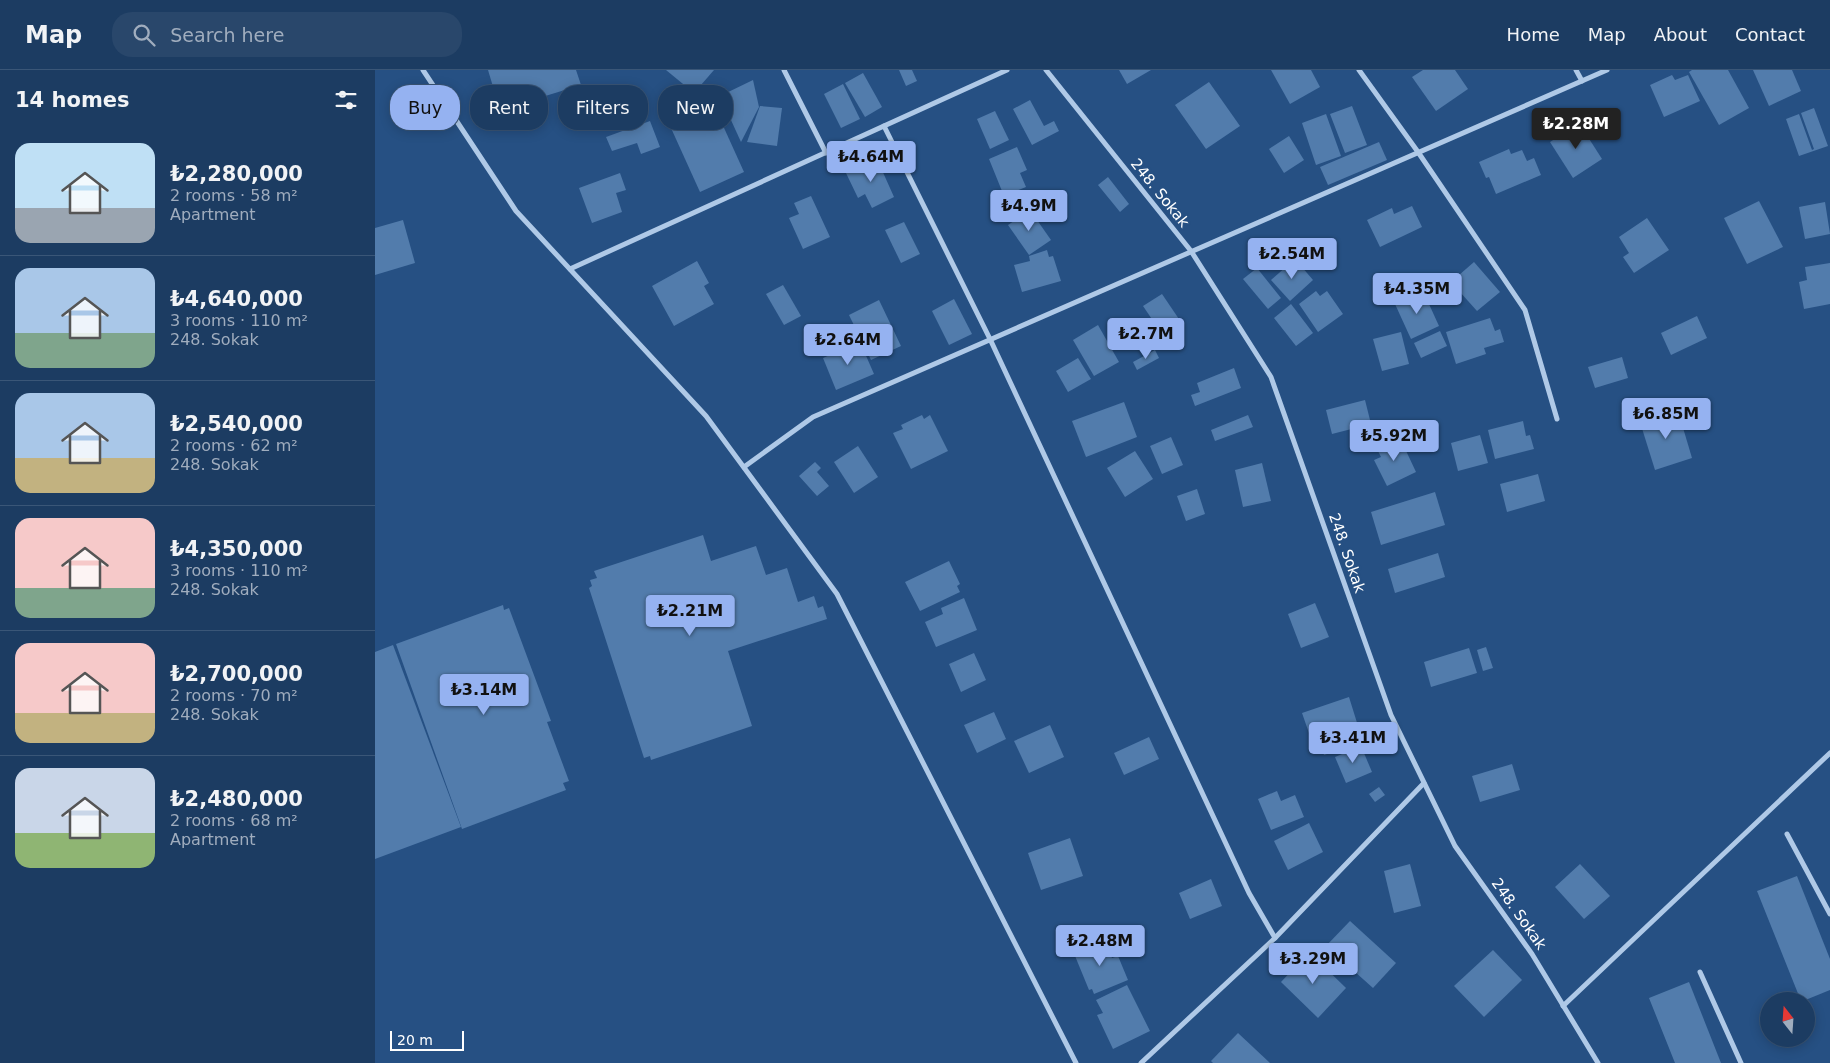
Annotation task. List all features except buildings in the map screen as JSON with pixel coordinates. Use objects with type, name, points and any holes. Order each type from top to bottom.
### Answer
[{"type":"street","points":[[423,70],[517,211],[706,416],[837,594],[1076,1063]]},
{"type":"street","points":[[785,70],[826,153]]},
{"type":"street","points":[[570,269],[1007,70]]},
{"type":"street","name":"248. Sokak","points":[[1046,70],[1191,251],[1271,377],[1391,715],[1455,846],[1533,954],[1598,1063]]},
{"type":"street","points":[[1359,70],[1419,152],[1525,310],[1557,419]]},
{"type":"street","points":[[1576,70],[1582,81]]},
{"type":"street","points":[[744,467],[813,417],[1607,70]]},
{"type":"street","points":[[884,126],[990,339],[1249,893],[1275,938]]},
{"type":"street","points":[[1563,1006],[1830,753]]},
{"type":"street","points":[[1141,1063],[1275,938],[1424,783]]},
{"type":"street","points":[[1787,834],[1830,914]]},
{"type":"street","points":[[1700,972],[1741,1063]]}]
